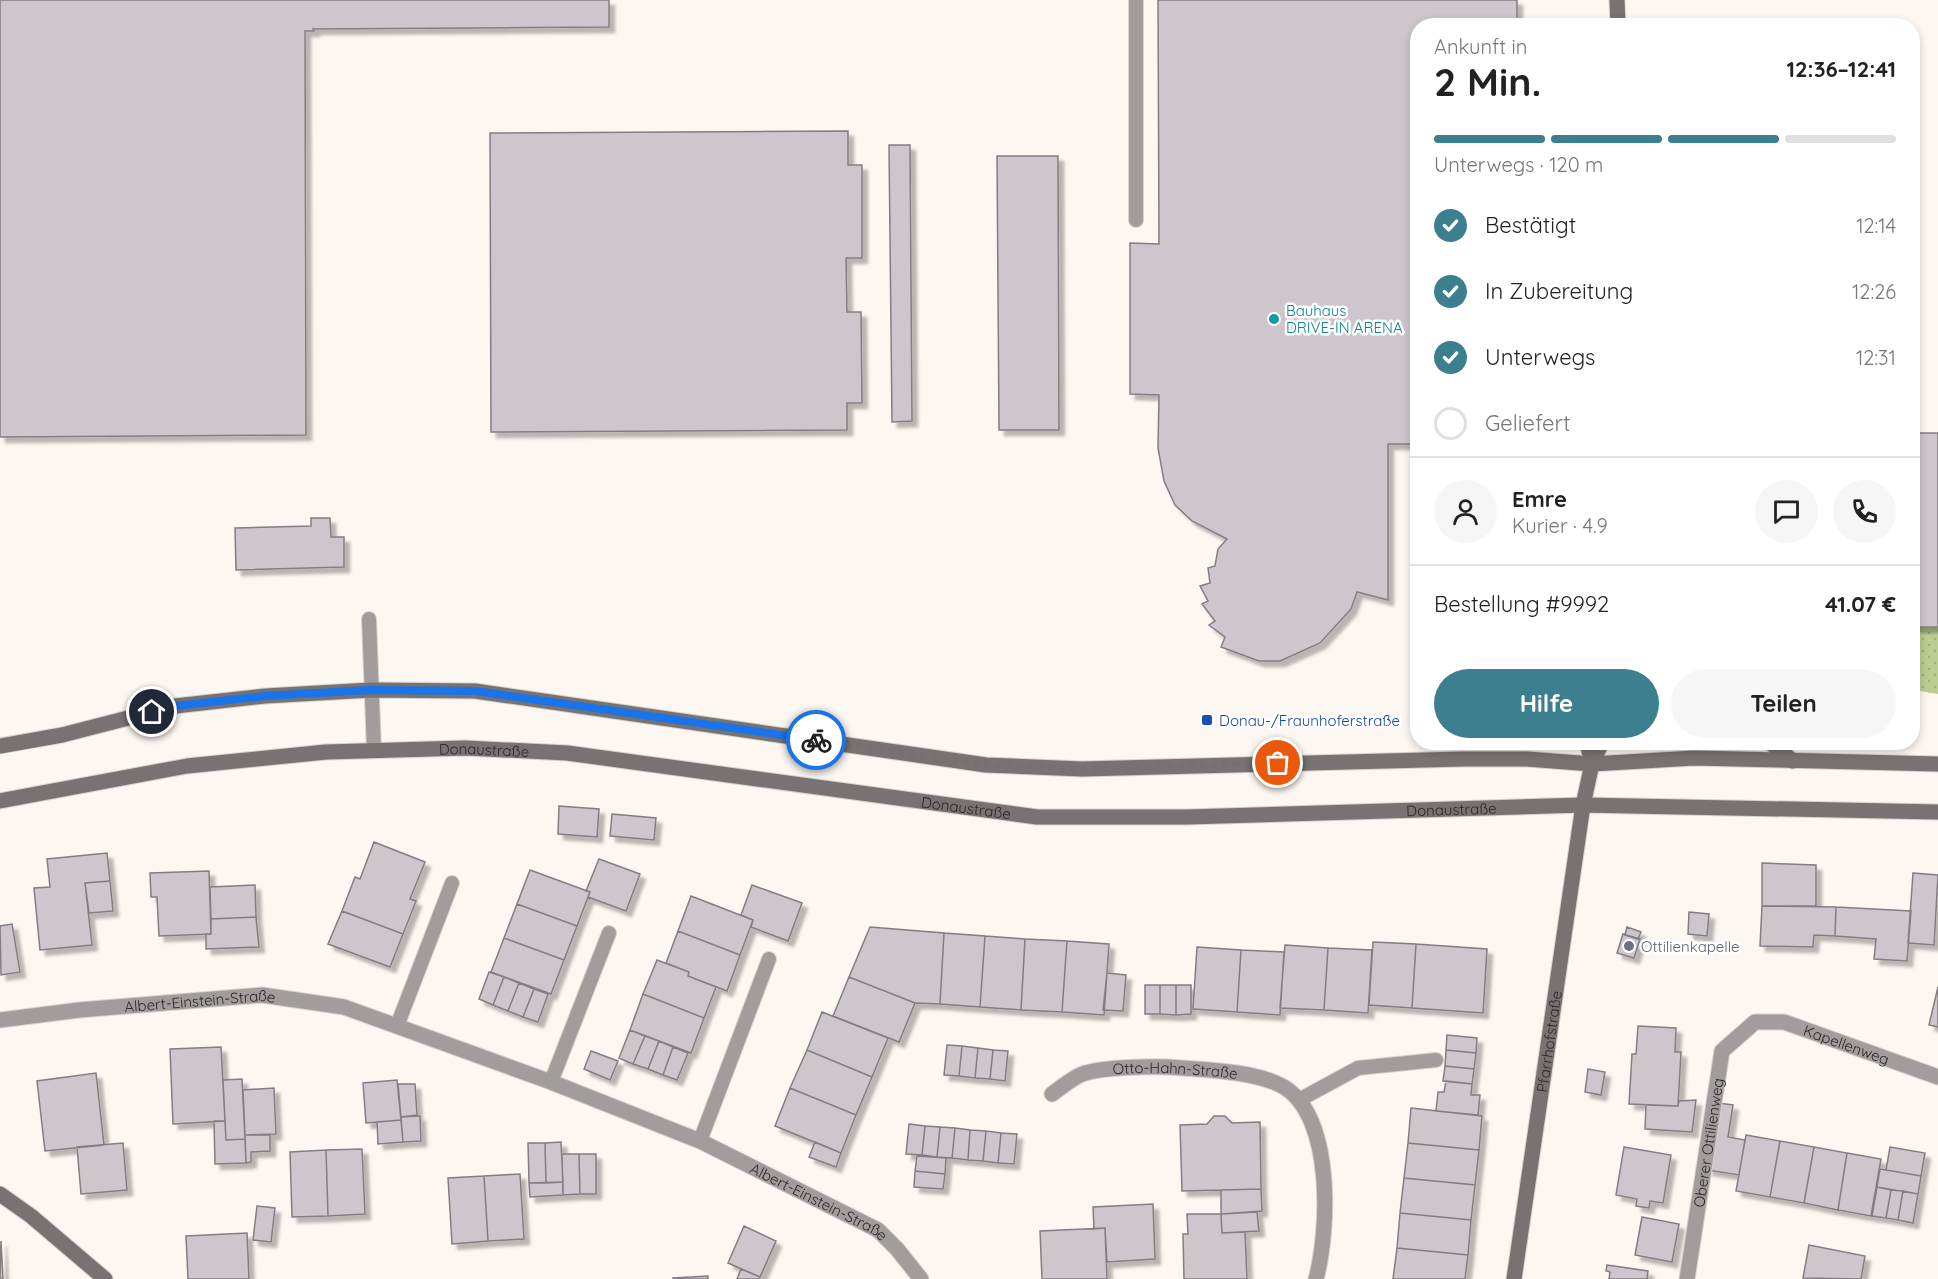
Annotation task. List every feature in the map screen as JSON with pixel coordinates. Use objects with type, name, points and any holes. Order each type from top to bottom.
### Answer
[{"type":"street","points":[[1617,0],[1618,18]]},
{"type":"street","points":[[0,746],[62,735],[175,706],[265,696],[371,690],[475,691],[986,765],[1082,769],[1527,759],[1592,764],[1694,758],[1938,764]]},
{"type":"street","name":"Donaustraße","points":[[0,801],[187,766],[326,752],[465,748],[567,753],[1037,817],[1187,818],[1583,805],[1938,812]]},
{"type":"street","points":[[1589,750],[1592,764]]},
{"type":"street","points":[[1592,764],[1598,750]]},
{"type":"street","points":[[1780,750],[1793,760]]},
{"type":"street","name":"Pfarrhofstraße","points":[[1514,1279],[1583,805],[1592,764]]},
{"type":"street","name":"Albert-Einstein-Straße","points":[[0,1020],[79,1010],[262,995],[344,1007],[551,1082],[700,1141],[878,1230],[921,1279]]},
{"type":"street","name":"Kapellenweg","points":[[1755,1022],[1784,1022],[1938,1077]]},
{"type":"street","name":"Oberer Ottilienweg","points":[[1687,1279],[1722,1051],[1755,1022]]},
{"type":"street","name":"Otto-Hahn-Straße","points":[[1052,1094],[1080,1074],[1149,1065],[1212,1070],[1270,1081],[1286,1088],[1299,1100],[1316,1127],[1323,1161],[1324,1251],[1316,1279]]},
{"type":"street","points":[[0,1194],[30,1215],[105,1279]]},
{"type":"lane","points":[[1136,0],[1136,220]]},
{"type":"lane","points":[[369,619],[374,751]]},
{"type":"lane","points":[[397,1026],[452,884]]},
{"type":"lane","points":[[551,1082],[609,933]]},
{"type":"lane","points":[[700,1141],[769,959]]},
{"type":"lane","points":[[1299,1100],[1358,1068],[1436,1060]]},
{"type":"green space","points":[[1920,627],[1938,627],[1938,694],[1920,691]]},
{"type":"building","points":[[0,0],[609,0],[609,27],[313,29],[314,31],[305,31],[306,435],[0,437]]},
{"type":"building","name":"Bauhaus DRIVE-IN ARENA","points":[[1158,0],[1517,0],[1517,18],[1410,18],[1410,444],[1388,444],[1388,600],[1357,592],[1351,609],[1320,643],[1280,661],[1259,661],[1221,647],[1225,637],[1209,625],[1215,621],[1202,604],[1208,601],[1200,586],[1210,583],[1208,568],[1215,566],[1218,549],[1227,539],[1192,521],[1175,505],[1164,481],[1158,448],[1159,395],[1130,394],[1130,243],[1159,244]]},
{"type":"building","points":[[848,131],[848,165],[862,165],[862,258],[846,258],[847,312],[861,312],[862,403],[847,403],[847,430],[491,432],[490,133]]},
{"type":"building","points":[[889,145],[910,145],[912,421],[892,422]]},
{"type":"building","points":[[997,156],[1058,156],[1059,430],[999,430]]},
{"type":"building","points":[[1920,433],[1938,433],[1938,627],[1920,627]]},
{"type":"building","points":[[311,518],[330,518],[331,537],[344,537],[344,567],[236,570],[235,528],[311,526]]},
{"type":"building","points":[[559,806],[599,809],[597,837],[558,834]]},
{"type":"building","points":[[612,814],[656,818],[654,840],[610,836]]},
{"type":"building","points":[[374,842],[425,862],[410,899],[416,901],[403,934],[342,911],[355,877],[360,879]]},
{"type":"building","points":[[107,853],[110,881],[85,883],[92,945],[40,950],[34,888],[50,887],[47,859]]},
{"type":"building","points":[[599,859],[640,874],[626,911],[588,897],[590,892],[586,891]]},
{"type":"building","points":[[1762,863],[1816,865],[1816,906],[1762,906]]},
{"type":"building","points":[[530,870],[590,892],[577,926],[517,904]]},
{"type":"building","points":[[209,871],[211,934],[159,936],[157,897],[151,897],[150,873]]},
{"type":"building","points":[[1913,873],[1938,875],[1934,945],[1908,943]]},
{"type":"building","points":[[110,881],[113,911],[89,913],[85,883]]},
{"type":"building","points":[[255,885],[256,917],[211,919],[210,887]]},
{"type":"building","points":[[752,885],[802,903],[788,941],[751,927],[753,920],[741,915]]},
{"type":"building","points":[[691,896],[753,920],[740,955],[678,931]]},
{"type":"building","points":[[517,904],[577,926],[564,960],[504,938]]},
{"type":"building","points":[[1762,906],[1836,907],[1835,936],[1814,935],[1813,947],[1760,946]]},
{"type":"building","points":[[1836,907],[1911,911],[1907,961],[1874,959],[1876,939],[1835,936]]},
{"type":"building","points":[[342,911],[403,934],[390,967],[328,944]]},
{"type":"building","points":[[1689,912],[1709,914],[1707,936],[1688,934]]},
{"type":"building","points":[[256,917],[259,947],[206,949],[206,934],[211,934],[211,919]]},
{"type":"building","points":[[12,924],[20,972],[1,975],[0,926]]},
{"type":"building","points":[[870,927],[944,933],[940,1004],[915,1003],[849,977]]},
{"type":"building","points":[[1627,927],[1641,932],[1638,939],[1625,935]]},
{"type":"building","points":[[678,931],[740,955],[727,991],[688,976],[689,972],[666,963]]},
{"type":"building","points":[[944,933],[985,936],[980,1007],[940,1004]]},
{"type":"building","name":"Ottilienkapelle","points":[[1623,934],[1640,939],[1634,958],[1617,953]]},
{"type":"building","points":[[985,936],[1025,939],[1021,1010],[980,1007]]},
{"type":"building","points":[[504,938],[564,960],[551,994],[491,972]]},
{"type":"building","points":[[1025,939],[1067,941],[1062,1012],[1021,1010]]},
{"type":"building","points":[[1067,941],[1109,944],[1104,1015],[1062,1012]]},
{"type":"building","points":[[1373,942],[1416,944],[1412,1008],[1369,1005]]},
{"type":"building","points":[[1416,944],[1487,949],[1483,1013],[1412,1008]]},
{"type":"building","points":[[1285,945],[1328,948],[1324,1010],[1280,1008]]},
{"type":"building","points":[[1197,947],[1241,950],[1237,1012],[1193,1009]]},
{"type":"building","points":[[1328,948],[1372,950],[1368,1013],[1324,1010]]},
{"type":"building","points":[[1241,950],[1284,952],[1280,1015],[1237,1012]]},
{"type":"building","points":[[657,960],[689,972],[688,976],[716,987],[704,1018],[643,994]]},
{"type":"building","points":[[489,972],[504,977],[493,1005],[479,999]]},
{"type":"building","points":[[1107,973],[1126,975],[1123,1011],[1103,1010]]},
{"type":"building","points":[[504,977],[519,983],[508,1011],[493,1005]]},
{"type":"building","points":[[849,977],[915,1003],[899,1042],[833,1016]]},
{"type":"building","points":[[519,983],[534,989],[523,1017],[508,1011]]},
{"type":"building","points":[[1145,985],[1160,985],[1160,1014],[1145,1014]]},
{"type":"building","points":[[1160,985],[1176,985],[1176,1015],[1160,1014]]},
{"type":"building","points":[[1176,985],[1191,985],[1191,1014],[1176,1015]]},
{"type":"building","points":[[1938,987],[1938,1027],[1929,1025]]},
{"type":"building","points":[[534,989],[548,994],[538,1022],[523,1017]]},
{"type":"building","points":[[643,994],[704,1018],[691,1053],[630,1030]]},
{"type":"building","points":[[822,1012],[888,1038],[872,1077],[807,1050]]},
{"type":"building","points":[[1638,1026],[1676,1028],[1675,1052],[1681,1052],[1678,1106],[1629,1104],[1632,1054],[1636,1054]]},
{"type":"building","points":[[630,1030],[645,1036],[633,1064],[619,1058]]},
{"type":"building","points":[[1447,1035],[1477,1038],[1476,1053],[1446,1050]]},
{"type":"building","points":[[645,1036],[659,1041],[648,1069],[633,1064]]},
{"type":"building","points":[[659,1041],[673,1047],[663,1075],[648,1069]]},
{"type":"building","points":[[947,1045],[962,1046],[959,1076],[944,1075]]},
{"type":"building","points":[[962,1046],[978,1048],[975,1078],[959,1076]]},
{"type":"building","points":[[221,1047],[225,1121],[173,1124],[170,1049]]},
{"type":"building","points":[[673,1047],[688,1053],[677,1080],[663,1075]]},
{"type":"building","points":[[978,1048],[993,1050],[990,1079],[975,1078]]},
{"type":"building","points":[[807,1050],[872,1077],[856,1115],[790,1088]]},
{"type":"building","points":[[993,1050],[1008,1051],[1005,1081],[990,1079]]},
{"type":"building","points":[[1446,1050],[1476,1053],[1474,1069],[1445,1066]]},
{"type":"building","points":[[591,1051],[618,1061],[610,1080],[584,1069]]},
{"type":"building","points":[[1445,1066],[1474,1069],[1472,1084],[1443,1081]]},
{"type":"building","points":[[1588,1069],[1605,1072],[1601,1095],[1585,1092]]},
{"type":"building","points":[[96,1073],[104,1145],[45,1151],[37,1081]]},
{"type":"building","points":[[242,1079],[245,1139],[226,1140],[223,1080]]},
{"type":"building","points":[[397,1080],[401,1120],[366,1123],[363,1083]]},
{"type":"building","points":[[1446,1081],[1472,1084],[1471,1095],[1480,1095],[1478,1115],[1436,1111],[1438,1092],[1444,1092]]},
{"type":"building","points":[[398,1084],[415,1084],[417,1115],[401,1117]]},
{"type":"building","points":[[274,1088],[276,1134],[245,1135],[243,1090]]},
{"type":"building","points":[[790,1088],[856,1115],[841,1153],[775,1126]]},
{"type":"building","points":[[1696,1100],[1692,1132],[1645,1129],[1646,1105],[1678,1106],[1679,1101]]},
{"type":"building","points":[[1718,1103],[1733,1105],[1728,1137],[1745,1140],[1739,1175],[1707,1170]]},
{"type":"building","points":[[1411,1108],[1482,1116],[1479,1150],[1408,1143]]},
{"type":"building","points":[[420,1116],[421,1141],[403,1142],[401,1117]]},
{"type":"building","points":[[1214,1116],[1225,1116],[1232,1123],[1260,1122],[1261,1189],[1182,1191],[1180,1125],[1207,1124]]},
{"type":"building","points":[[401,1120],[403,1142],[378,1144],[377,1122]]},
{"type":"building","points":[[214,1121],[225,1121],[226,1140],[245,1139],[246,1163],[215,1164]]},
{"type":"building","points":[[909,1124],[925,1126],[922,1155],[906,1154]]},
{"type":"building","points":[[925,1126],[940,1127],[937,1157],[922,1155]]},
{"type":"building","points":[[940,1127],[955,1128],[952,1158],[937,1157]]},
{"type":"building","points":[[955,1128],[970,1130],[968,1160],[952,1158]]},
{"type":"building","points":[[970,1130],[986,1131],[983,1161],[968,1160]]},
{"type":"building","points":[[986,1131],[1001,1133],[998,1163],[983,1161]]},
{"type":"building","points":[[1001,1133],[1017,1134],[1014,1164],[998,1163]]},
{"type":"building","points":[[245,1135],[270,1135],[270,1151],[251,1152],[251,1162],[246,1163]]},
{"type":"building","points":[[1746,1135],[1780,1141],[1770,1197],[1736,1191]]},
{"type":"building","points":[[1780,1141],[1814,1147],[1804,1203],[1770,1197]]},
{"type":"building","points":[[561,1142],[563,1182],[546,1183],[545,1143]]},
{"type":"building","points":[[815,1142],[841,1153],[836,1167],[809,1157]]},
{"type":"building","points":[[123,1143],[127,1190],[81,1194],[77,1147]]},
{"type":"building","points":[[528,1143],[545,1143],[546,1183],[529,1183]]},
{"type":"building","points":[[1408,1143],[1479,1150],[1475,1185],[1404,1178]]},
{"type":"building","points":[[1624,1147],[1671,1155],[1663,1203],[1650,1201],[1649,1208],[1636,1206],[1637,1199],[1616,1195]]},
{"type":"building","points":[[1814,1147],[1847,1153],[1838,1210],[1804,1203]]},
{"type":"building","points":[[1890,1147],[1925,1153],[1921,1176],[1886,1170]]},
{"type":"building","points":[[362,1149],[365,1214],[328,1216],[326,1150]]},
{"type":"building","points":[[326,1150],[328,1216],[292,1217],[290,1152]]},
{"type":"building","points":[[1847,1153],[1881,1159],[1871,1216],[1838,1210]]},
{"type":"building","points":[[562,1154],[579,1154],[580,1194],[563,1195]]},
{"type":"building","points":[[579,1154],[596,1154],[596,1194],[580,1194]]},
{"type":"building","points":[[917,1156],[946,1158],[945,1174],[915,1171]]},
{"type":"building","points":[[1880,1169],[1921,1176],[1918,1194],[1877,1187]]},
{"type":"building","points":[[915,1171],[945,1174],[943,1189],[914,1187]]},
{"type":"building","points":[[520,1174],[524,1239],[488,1241],[484,1176]]},
{"type":"building","points":[[484,1176],[488,1241],[452,1244],[448,1178]]},
{"type":"building","points":[[1404,1178],[1475,1185],[1471,1220],[1400,1213]]},
{"type":"building","points":[[563,1182],[563,1195],[530,1197],[529,1183]]},
{"type":"building","points":[[1877,1187],[1891,1190],[1886,1218],[1872,1216]]},
{"type":"building","points":[[1261,1189],[1262,1211],[1221,1214],[1221,1190]]},
{"type":"building","points":[[1891,1190],[1903,1191],[1898,1220],[1886,1218]]},
{"type":"building","points":[[1903,1191],[1918,1194],[1913,1223],[1898,1220]]},
{"type":"building","points":[[1153,1204],[1155,1259],[1107,1262],[1105,1228],[1094,1229],[1093,1207]]},
{"type":"building","points":[[257,1206],[275,1208],[271,1242],[253,1240]]},
{"type":"building","points":[[1257,1212],[1259,1231],[1222,1233],[1221,1214]]},
{"type":"building","points":[[1400,1213],[1471,1220],[1468,1255],[1397,1248]]},
{"type":"building","points":[[1187,1214],[1221,1214],[1222,1233],[1245,1232],[1247,1279],[1184,1279],[1183,1234],[1188,1234]]},
{"type":"building","points":[[1642,1217],[1679,1224],[1672,1262],[1635,1255]]},
{"type":"building","points":[[744,1226],[776,1241],[760,1277],[728,1263]]},
{"type":"building","points":[[1105,1228],[1107,1279],[1042,1279],[1040,1231]]},
{"type":"building","points":[[247,1233],[249,1279],[188,1279],[186,1236]]},
{"type":"building","points":[[1,1241],[3,1279],[0,1279]]},
{"type":"building","points":[[1809,1245],[1865,1256],[1861,1279],[1803,1278]]},
{"type":"building","points":[[1397,1248],[1468,1255],[1465,1279],[1393,1279]]},
{"type":"building","points":[[1607,1265],[1648,1271],[1647,1279],[1609,1279],[1610,1272],[1606,1271]]},
{"type":"building","points":[[741,1269],[760,1277],[759,1279],[737,1279]]},
{"type":"building","points":[[708,1276],[708,1279],[673,1279],[673,1278]]},
{"type":"way so far","points":[[816,740],[986,765],[1082,769],[1278,763]]},
{"type":"place","name":"Bauhaus DRIVE-IN ARENA","points":[[1274,319]]},
{"type":"place","name":"Donau-/Fraunhoferstraße","points":[[1207,720]]},
{"type":"place","name":"Ottilienkapelle","points":[[1629,946]]},
{"type":"route","points":[[152,712],[175,706],[265,696],[371,690],[475,691],[816,740]]}]
